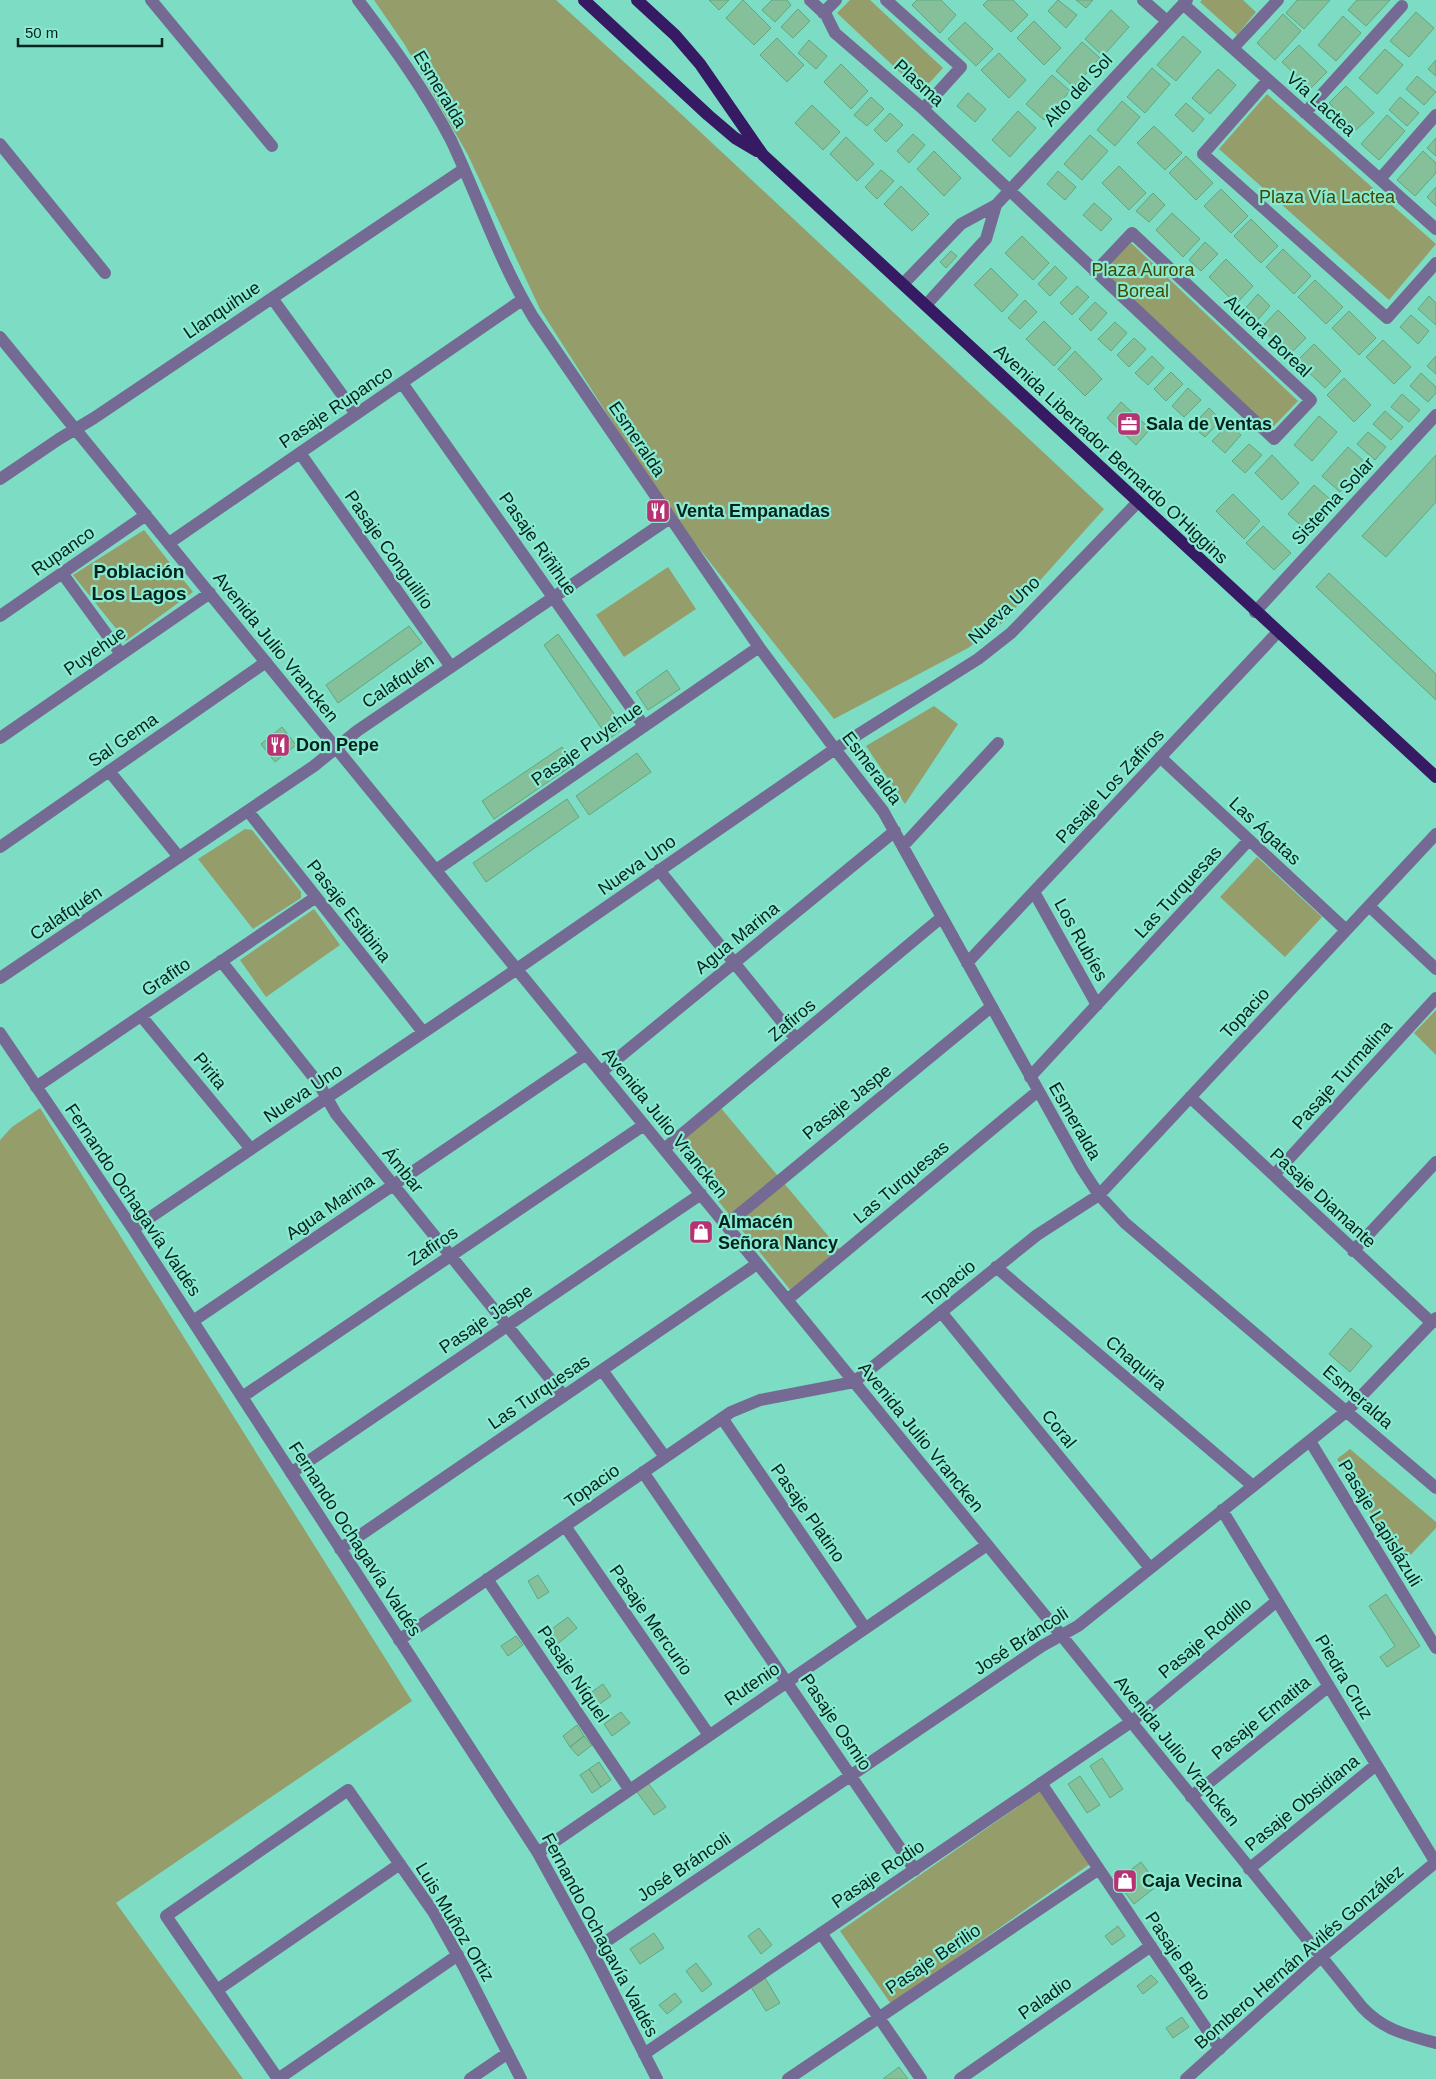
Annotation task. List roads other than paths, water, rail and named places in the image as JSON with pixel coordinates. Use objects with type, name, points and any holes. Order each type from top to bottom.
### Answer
[{"type":"main road","name":"Avenida Libertador Bernardo O'Higgins","points":[[584,0],[708,116],[735,138],[763,155],[1255,612],[1436,777]]},
{"type":"main road","name":"Avenida Libertador Bernardo O'Higgins","points":[[638,0],[675,35],[700,64],[763,155]]},
{"type":"street","points":[[151,0],[272,146]]},
{"type":"street","name":"Esmeralda","points":[[358,0],[418,83],[435,112],[464,169],[522,300],[759,647],[835,749],[873,796],[895,831],[1082,1169],[1099,1195],[1125,1223],[1436,1488]]},
{"type":"street","name":"Plasma","points":[[810,0],[823,13],[835,33],[923,109],[1009,191]]},
{"type":"street","points":[[823,13],[836,0]]},
{"type":"street","points":[[886,0],[961,67],[923,109]]},
{"type":"street","points":[[1143,0],[1167,21]]},
{"type":"street","points":[[1233,48],[1278,0]]},
{"type":"street","name":"Alto del Sol","points":[[903,284],[961,224],[996,205],[1185,2]]},
{"type":"street","name":"Vía Lactea","points":[[1185,2],[1268,80],[1436,229]]},
{"type":"street","points":[[1305,113],[1402,6]]},
{"type":"street","points":[[1268,80],[1203,154],[1387,318],[1436,263]]},
{"type":"street","points":[[1380,179],[1436,115]]},
{"type":"street","points":[[0,144],[104,273]]},
{"type":"street","name":"Llanquihue","points":[[0,479],[464,169]]},
{"type":"street","name":"Aurora Boreal","points":[[1009,191],[1095,272],[1274,440],[1311,400],[1132,233],[1095,272]]},
{"type":"street","name":"Alto del Sol","points":[[926,305],[986,239],[996,205]]},
{"type":"street","points":[[272,298],[356,414]]},
{"type":"street","name":"Pasaje Rupanco","points":[[169,543],[522,300]]},
{"type":"street","name":"Avenida Julio Vrancken","points":[[0,336],[1061,1635],[1362,2007],[1380,2023],[1401,2034],[1436,2043]]},
{"type":"street","name":"Pasaje Riñihue","points":[[402,383],[644,726]]},
{"type":"street","name":"Sistema Solar","points":[[1255,612],[1436,415]]},
{"type":"street","name":"Pasaje Conguillío","points":[[300,453],[450,667]]},
{"type":"street","name":"Nueva Uno","points":[[133,1229],[516,969],[835,749],[978,659],[1000,643],[1138,502]]},
{"type":"street","name":"Rupanco","points":[[0,616],[146,515]]},
{"type":"street","name":"Calafquén","points":[[0,978],[321,761],[357,730],[670,518]]},
{"type":"street","points":[[62,572],[121,654]]},
{"type":"street","name":"Puyehue","points":[[0,738],[210,593]]},
{"type":"street","name":"Pasaje Los Zafiros","points":[[967,963],[1278,632]]},
{"type":"street","name":"Pasaje Puyehue","points":[[436,870],[759,647]]},
{"type":"street","name":"Sal Gema","points":[[0,848],[266,662]]},
{"type":"street","points":[[903,846],[998,744]]},
{"type":"street","name":"Las Ágatas","points":[[1160,758],[1346,930]]},
{"type":"street","points":[[109,771],[179,857]]},
{"type":"street","name":"Pasaje Estibina","points":[[248,810],[423,1032]]},
{"type":"street","name":"Agua Marina","points":[[600,1072],[895,831]]},
{"type":"street","name":"Topacio","points":[[399,1640],[722,1418],[760,1400],[854,1382],[1048,1226],[1099,1195],[1436,834]]},
{"type":"street","name":"Las Turquesas","points":[[1030,1077],[1249,840]]},
{"type":"street","points":[[659,870],[796,1039]]},
{"type":"street","name":"Los Rubíes","points":[[1034,892],[1097,1005]]},
{"type":"street","name":"Grafito","points":[[36,1087],[316,897]]},
{"type":"street","points":[[1369,906],[1436,969]]},
{"type":"street","name":"Zafiros","points":[[664,1149],[942,917]]},
{"type":"street","name":"Ámbar","points":[[221,961],[319,1084],[336,1114],[564,1396]]},
{"type":"street","name":"Pasaje Turmalina","points":[[1274,1176],[1436,998]]},
{"type":"street","name":"Pasaje Jaspe","points":[[726,1225],[992,1007]]},
{"type":"street","name":"Pirita","points":[[141,1016],[251,1149]]},
{"type":"street","name":"Fernando Ochagavía Valdés","points":[[0,1033],[133,1229],[538,1853],[592,1951],[657,2079]]},
{"type":"street","name":"Agua Marina","points":[[193,1321],[586,1054]]},
{"type":"street","name":"Las Turquesas","points":[[787,1300],[1038,1091]]},
{"type":"street","name":"Pasaje Diamante","points":[[1190,1097],[1354,1251],[1434,1321]]},
{"type":"street","name":"Zafiros","points":[[242,1397],[644,1125]]},
{"type":"street","points":[[1354,1251],[1436,1162]]},
{"type":"street","name":"Pasaje Jaspe","points":[[291,1473],[700,1194]]},
{"type":"street","name":"Las Turquesas","points":[[340,1549],[757,1264]]},
{"type":"street","name":"Chaquira","points":[[996,1267],[1253,1486]]},
{"type":"street","name":"Coral","points":[[941,1312],[1150,1568]]},
{"type":"street","name":"José Bráncoli","points":[[592,1951],[1042,1646],[1078,1626],[1347,1411],[1434,1321]]},
{"type":"street","points":[[602,1370],[665,1457]]},
{"type":"street","name":"Pasaje Platino","points":[[722,1418],[865,1628]]},
{"type":"street","name":"Pasaje Lapislázuli","points":[[1310,1441],[1432,1631],[1436,1648]]},
{"type":"street","name":"Pasaje Osmio","points":[[643,1472],[915,1870]]},
{"type":"street","name":"Piedra Cruz","points":[[1222,1510],[1436,1862]]},
{"type":"street","name":"Pasaje Mercurio","points":[[565,1526],[709,1735]]},
{"type":"street","name":"Rutenio","points":[[538,1853],[987,1545]]},
{"type":"street","name":"Pasaje Níquel","points":[[487,1579],[630,1789]]},
{"type":"street","name":"Pasaje Rodillo","points":[[1131,1722],[1277,1601]]},
{"type":"street","name":"Pasaje Ematita","points":[[1192,1797],[1329,1686]]},
{"type":"street","name":"Pasaje Rodio","points":[[644,2054],[1131,1722]]},
{"type":"street","name":"Pasaje Obsidiana","points":[[1249,1869],[1376,1765]]},
{"type":"street","name":"Pasaje Bario","points":[[1041,1783],[1220,2049]]},
{"type":"street","name":"Luis Muñoz Ortiz","points":[[217,1990],[166,1916],[348,1790],[434,1913],[458,1955],[521,2079]]},
{"type":"street","name":"Bombero Hernán Avilés González","points":[[1186,2079],[1321,1957],[1436,1862]]},
{"type":"street","points":[[400,1864],[217,1990],[278,2079],[458,1955]]},
{"type":"street","name":"Pasaje Berilio","points":[[793,2078],[879,2017],[1098,1869]]},
{"type":"street","points":[[822,1933],[921,2079]]},
{"type":"street","name":"Paladio","points":[[960,2079],[1151,1946]]},
{"type":"street","points":[[470,2079],[508,2053]]},
{"type":"place","name":"Sala de Ventas","points":[[1129,424]]},
{"type":"place","name":"Venta Empanadas","points":[[658,511]]},
{"type":"place","name":"Don Pepe","points":[[278,745]]},
{"type":"place","name":"Almacén Señora Nancy","points":[[701,1232]]},
{"type":"place","name":"Caja Vecina","points":[[1125,1881]]},
{"type":"district","name":"Población Los Lagos","points":[[139,582]]},
{"type":"park label","name":"Plaza Vía Lactea","points":[[1327,197]]},
{"type":"park label","name":"Plaza Aurora Boreal","points":[[1143,280]]}]
